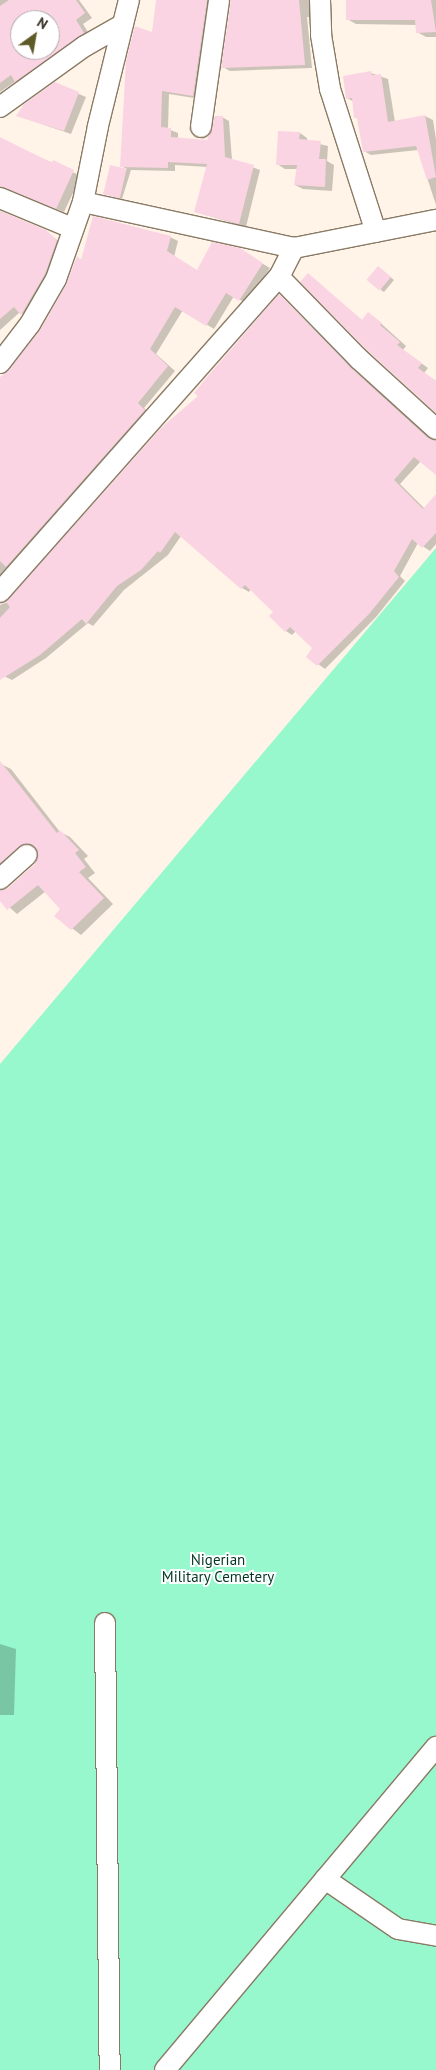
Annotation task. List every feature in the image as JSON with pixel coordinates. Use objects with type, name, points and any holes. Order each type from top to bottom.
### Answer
[{"type":"street","points":[[0,363],[30,324],[56,279],[72,228],[84,202],[129,0]]},
{"type":"street","points":[[201,126],[219,0]]},
{"type":"street","points":[[320,0],[321,36],[330,88],[376,232]]},
{"type":"street","points":[[0,107],[86,46],[122,25]]},
{"type":"street","points":[[0,198],[72,228]]},
{"type":"street","points":[[84,202],[294,248],[436,220]]},
{"type":"street","points":[[0,592],[279,277],[294,248]]},
{"type":"street","points":[[279,277],[358,359],[436,429]]},
{"type":"street","points":[[0,879],[27,855]]},
{"type":"street","points":[[105,1623],[110,2070]]},
{"type":"street","points":[[165,2070],[436,1747]]},
{"type":"street","points":[[325,1879],[398,1929],[436,1936]]},
{"type":"green space","name":"Nigerian Military Cemetery","points":[[436,548],[436,2070],[0,2070],[0,1064]]},
{"type":"building","points":[[9,0],[76,0],[85,13],[76,20],[84,33],[60,50],[60,10],[10,10],[10,60],[46,60],[15,82],[11,75],[0,83],[0,6]]},
{"type":"building","points":[[156,0],[207,0],[193,96],[162,91],[161,127],[171,128],[171,137],[207,140],[215,116],[223,116],[225,157],[254,165],[239,224],[194,212],[207,164],[168,162],[168,168],[120,167],[126,61],[135,26],[152,32]]},
{"type":"building","points":[[231,0],[299,0],[305,65],[221,68]]},
{"type":"building","points":[[346,0],[431,0],[436,32],[416,33],[415,20],[346,20]]},
{"type":"building","points":[[371,71],[372,75],[381,74],[388,122],[425,115],[436,177],[427,180],[416,146],[363,152],[357,118],[354,118],[352,98],[346,99],[343,76]]},
{"type":"building","points":[[55,82],[79,92],[64,131],[16,116],[24,104]]},
{"type":"building","points":[[278,131],[300,132],[299,139],[321,141],[319,159],[326,159],[325,187],[294,185],[297,165],[276,165]]},
{"type":"building","points":[[0,137],[52,163],[53,160],[74,170],[56,209],[0,186]]},
{"type":"building","points":[[110,165],[127,169],[120,198],[103,194]]},
{"type":"building","points":[[0,211],[46,230],[57,240],[45,274],[21,315],[14,307],[0,319]]},
{"type":"building","points":[[93,216],[171,236],[167,251],[197,270],[212,242],[240,248],[263,263],[239,301],[226,293],[206,326],[175,307],[150,349],[168,366],[138,403],[145,410],[6,567],[0,561],[0,377],[9,370],[40,330],[66,285],[77,256],[81,260]]},
{"type":"building","points":[[378,266],[391,277],[379,291],[366,280]]},
{"type":"building","points":[[308,273],[362,320],[368,312],[382,323],[380,325],[400,342],[397,345],[422,363],[418,368],[436,381],[436,413],[367,350],[300,282]]},
{"type":"building","points":[[279,294],[351,368],[428,438],[436,441],[436,475],[414,457],[394,480],[423,509],[436,494],[436,533],[422,548],[412,539],[394,571],[399,577],[369,614],[317,666],[306,657],[312,648],[290,627],[285,632],[269,616],[273,612],[245,585],[241,589],[175,532],[160,553],[158,551],[141,570],[117,586],[86,624],[82,619],[40,655],[0,680],[0,618],[10,607],[6,602],[162,427],[198,396],[194,393]]},
{"type":"building","points":[[0,761],[57,833],[60,830],[79,850],[75,853],[86,867],[79,872],[104,898],[71,930],[54,916],[60,909],[38,885],[7,910],[0,901],[0,891],[8,888],[35,864],[39,853],[31,844],[24,844],[0,863]]}]
